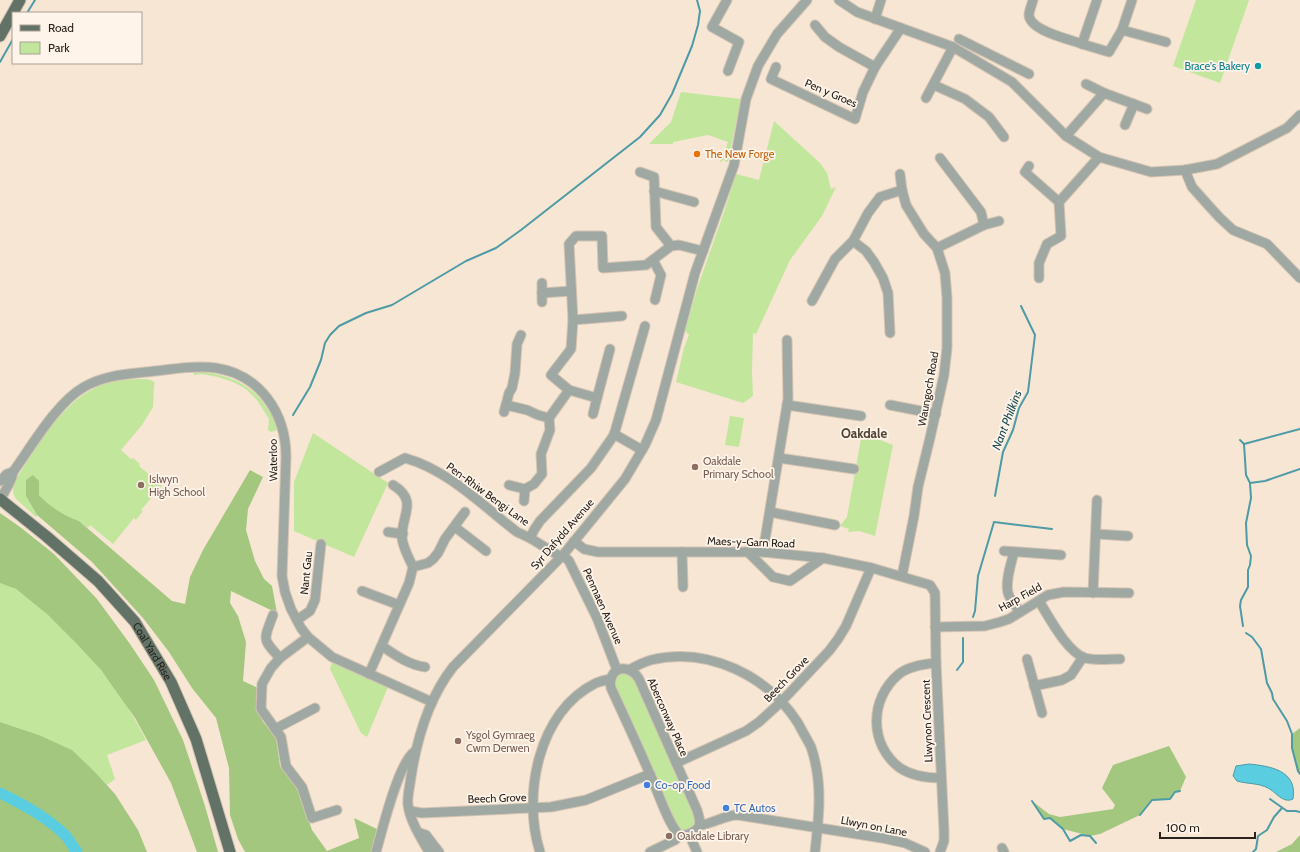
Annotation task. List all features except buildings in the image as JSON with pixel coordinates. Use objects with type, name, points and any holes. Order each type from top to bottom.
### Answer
[{"type":"main road","points":[[13,12],[20,0]]},
{"type":"main road","points":[[0,36],[12,14]]},
{"type":"main road","name":"Coal Yard Rise","points":[[0,499],[98,581],[135,622],[171,682],[196,739],[230,852]]},
{"type":"street","points":[[727,0],[712,27],[739,42],[728,71]]},
{"type":"street","name":"Syr Dafydd Avenue","points":[[409,807],[409,789],[420,732],[432,702],[446,677],[453,667],[562,556],[625,479],[642,450],[656,420],[696,273],[734,165],[746,99],[758,66],[777,34],[807,0]]},
{"type":"street","points":[[839,0],[857,12],[953,48],[966,55],[1012,82],[1066,136],[1099,157],[1151,172],[1185,170],[1217,164],[1287,128],[1300,115]]},
{"type":"street","points":[[874,19],[881,0]]},
{"type":"street","points":[[1033,0],[1029,15],[1032,22],[1038,28],[1082,44],[1110,52],[1122,30],[1132,0]]},
{"type":"street","points":[[1082,44],[1097,0]]},
{"type":"street","points":[[815,24],[825,37],[839,48],[875,67]]},
{"type":"street","name":"Pen y Groes","points":[[776,67],[768,80],[859,120],[863,92],[875,67],[901,28]]},
{"type":"street","points":[[1122,30],[1166,42]]},
{"type":"street","points":[[959,39],[1029,74]]},
{"type":"street","points":[[966,55],[970,44]]},
{"type":"street","points":[[926,98],[953,48]]},
{"type":"street","points":[[1012,82],[1018,68]]},
{"type":"street","points":[[934,84],[965,99],[989,117],[1004,137]]},
{"type":"street","points":[[1086,84],[1104,93],[1147,109]]},
{"type":"street","points":[[1066,136],[1104,93]]},
{"type":"street","points":[[1125,125],[1134,104]]},
{"type":"street","points":[[1059,202],[1099,157]]},
{"type":"street","points":[[940,158],[952,166],[981,212],[984,225]]},
{"type":"street","points":[[1027,169],[1059,202],[1061,236],[1047,244],[1039,263],[1039,278]]},
{"type":"street","points":[[1185,170],[1192,187],[1220,218],[1233,230],[1267,244],[1300,278]]},
{"type":"street","points":[[640,172],[654,177],[656,227],[671,246]]},
{"type":"street","name":"Waungoch Road","points":[[900,174],[906,205],[924,234],[937,248],[945,272],[948,319],[944,375],[918,486],[914,516],[902,576]]},
{"type":"street","points":[[812,301],[835,259],[853,242],[868,213],[880,197],[902,190]]},
{"type":"street","points":[[654,191],[694,202]]},
{"type":"street","points":[[937,248],[984,225],[999,221]]},
{"type":"street","points":[[597,398],[569,390],[551,376],[571,349],[573,320],[569,244],[576,236],[602,236],[602,268],[646,265],[671,246],[678,245],[703,251]]},
{"type":"street","points":[[853,242],[866,252],[874,262],[883,278],[888,292],[890,333]]},
{"type":"street","points":[[653,260],[661,275],[655,300]]},
{"type":"street","points":[[542,283],[542,297],[571,291]]},
{"type":"street","points":[[573,320],[622,316]]},
{"type":"street","points":[[530,538],[540,521],[592,468],[614,434],[645,326]]},
{"type":"street","points":[[521,335],[517,344],[512,388],[509,392],[505,408],[528,410],[548,418]]},
{"type":"street","points":[[763,552],[787,405],[787,340]]},
{"type":"street","points":[[593,414],[610,350]]},
{"type":"street","name":"Waterloo","points":[[0,499],[12,478],[13,472],[38,436],[67,400],[93,382],[118,375],[201,367],[216,368],[231,372],[243,378],[261,391],[273,406],[284,432],[286,457],[282,576],[285,592],[297,620],[308,637],[332,657],[432,702]]},
{"type":"street","points":[[509,485],[525,489],[534,484],[542,474],[541,454],[550,430],[548,418],[569,390]]},
{"type":"street","points":[[787,405],[861,416]]},
{"type":"street","points":[[890,405],[936,414]]},
{"type":"street","points":[[614,434],[642,450]]},
{"type":"street","name":"Pen-Rhiw Bengi Lane","points":[[379,472],[405,458],[416,461],[446,476],[517,532],[562,556]]},
{"type":"street","points":[[779,458],[854,469]]},
{"type":"street","name":"Waterloo","points":[[0,481],[8,474],[13,472]]},
{"type":"street","points":[[369,674],[409,583],[413,567],[402,538],[407,502],[401,490],[393,485]]},
{"type":"street","points":[[524,501],[525,489]]},
{"type":"street","points":[[1093,592],[1097,500]]},
{"type":"street","points":[[413,567],[428,563],[433,559],[438,553],[445,539],[465,512]]},
{"type":"street","points":[[770,512],[835,525]]},
{"type":"street","points":[[455,527],[486,551]]},
{"type":"street","points":[[388,532],[403,534]]},
{"type":"street","points":[[1096,534],[1128,536]]},
{"type":"street","name":"Maes-y-Garn Road","points":[[574,541],[584,549],[598,552],[763,552],[823,558],[871,568],[927,583]]},
{"type":"street","name":"Nant Gau","points":[[297,620],[310,611],[315,600],[321,544]]},
{"type":"street","points":[[1004,551],[1061,555]]},
{"type":"street","points":[[682,552],[683,587]]},
{"type":"street","points":[[748,552],[773,577],[790,581],[823,558]]},
{"type":"street","points":[[1014,552],[1008,582],[1008,592],[1010,598],[1020,612]]},
{"type":"street","name":"Penmaen Avenue","points":[[562,556],[569,561],[597,618],[617,670]]},
{"type":"street","name":"Beech Grove","points":[[676,763],[746,731],[760,722],[781,702],[838,640],[846,626],[871,568]]},
{"type":"street","name":"Llwynon Crescent","points":[[927,583],[935,593],[936,663],[944,831],[944,841],[940,852]]},
{"type":"street","points":[[362,591],[399,605]]},
{"type":"street","name":"Harp Field","points":[[935,627],[985,626],[1009,619],[1039,600],[1055,593],[1129,593]]},
{"type":"street","points":[[1039,600],[1062,637],[1069,646],[1083,657],[1091,659],[1120,659]]},
{"type":"street","points":[[273,615],[266,636],[267,644],[280,658]]},
{"type":"street","points":[[308,637],[280,658],[271,668],[262,684],[261,709],[281,737],[286,766],[302,788],[312,818],[337,810]]},
{"type":"street","points":[[382,646],[401,658],[418,666],[425,667]]},
{"type":"street","points":[[1034,686],[1062,680],[1071,675],[1083,657]]},
{"type":"street","points":[[697,852],[684,834],[674,830],[611,688],[611,679],[617,670],[629,670],[650,660],[658,659],[691,658],[708,660],[745,673],[768,690],[794,717],[804,733],[815,760],[820,796],[815,852]]},
{"type":"street","points":[[1027,659],[1042,713]]},
{"type":"street","name":"Llwynon Crescent","points":[[936,663],[924,664],[899,674],[890,684],[883,696],[878,709],[876,722],[878,736],[883,749],[891,760],[901,769],[926,778],[941,778]]},
{"type":"street","name":"Aberconway Place","points":[[629,670],[636,674],[639,679],[697,810],[700,825]]},
{"type":"street","points":[[540,852],[535,836],[533,809],[534,783],[543,746],[553,726],[566,706],[591,686],[611,679]]},
{"type":"street","points":[[275,729],[315,708]]},
{"type":"street","points":[[376,852],[393,793],[406,762],[410,755],[416,751]]},
{"type":"street","name":"Beech Grove","points":[[409,807],[422,813],[551,807],[586,800],[650,774]]},
{"type":"street","points":[[393,793],[409,807],[418,832],[429,852]]},
{"type":"street","name":"Llwyn on Lane","points":[[700,825],[731,815],[738,815],[893,840],[911,845],[925,852]]},
{"type":"street","points":[[650,852],[684,834],[695,831],[700,825]]},
{"type":"street","points":[[418,832],[426,836],[439,852]]},
{"type":"green space","points":[[1196,0],[1249,0],[1220,83],[1173,66]]},
{"type":"green space","points":[[681,92],[741,99],[728,162],[723,160],[720,162],[728,142],[708,135],[673,142],[673,144],[649,144],[671,122]]},
{"type":"green space","points":[[774,121],[820,163],[827,173],[831,189],[836,187],[822,216],[790,260],[756,334],[753,333],[753,396],[743,403],[676,382],[684,348],[689,335],[685,331],[697,289],[736,174],[759,180]]},
{"type":"green space","points":[[205,372],[223,376],[246,386],[259,398],[269,411],[277,430],[271,432],[268,430],[269,419],[257,400],[246,389],[233,382],[218,377],[202,374],[194,375],[194,373]]},
{"type":"green space","points":[[146,379],[153,381],[155,384],[153,407],[142,425],[121,450],[131,459],[133,458],[140,464],[139,466],[162,485],[141,510],[143,511],[136,520],[134,518],[113,544],[90,525],[88,528],[79,521],[48,505],[39,495],[39,481],[26,496],[37,515],[36,517],[16,499],[13,493],[14,483],[39,443],[60,416],[71,405],[83,395],[101,385],[120,380]]},
{"type":"green space","points":[[730,416],[744,418],[739,447],[725,445]]},
{"type":"green space","points":[[313,433],[388,483],[354,557],[294,531],[294,482]]},
{"type":"green space","points":[[862,433],[893,445],[875,536],[859,531],[848,532],[849,529],[840,526],[847,517]]},
{"type":"green space","points":[[250,470],[263,477],[248,509],[246,530],[255,561],[264,579],[272,586],[277,613],[231,591],[230,603],[238,616],[246,642],[243,681],[258,688],[257,709],[263,722],[276,737],[280,766],[299,791],[312,830],[327,851],[359,838],[354,818],[379,830],[373,852],[245,852],[238,839],[230,815],[229,768],[216,718],[192,688],[169,652],[143,618],[92,562],[37,515],[26,496],[26,480],[33,475],[39,481],[39,495],[52,507],[79,521],[172,601],[185,604],[190,577],[203,550]]},
{"type":"green space","points":[[0,513],[54,554],[97,599],[154,680],[183,740],[205,806],[218,852],[197,852],[171,783],[135,718],[101,670],[47,614],[16,589],[0,583]]},
{"type":"green space","points":[[0,583],[14,588],[34,603],[51,617],[83,649],[98,666],[136,721],[146,740],[107,755],[115,779],[107,785],[72,750],[39,735],[0,722]]},
{"type":"green space","points":[[332,662],[388,687],[367,737],[361,733],[330,669]]},
{"type":"green space","points":[[626,672],[635,678],[696,817],[694,825],[685,831],[682,832],[678,829],[614,687],[617,676]]},
{"type":"green space","points":[[0,722],[39,735],[72,750],[115,794],[138,830],[147,852],[0,852]]},
{"type":"green space","points":[[1300,728],[1300,774],[1292,748],[1292,734]]},
{"type":"green space","points":[[1169,746],[1186,777],[1180,791],[1175,792],[1170,799],[1152,800],[1140,815],[1100,834],[1090,836],[1063,829],[1050,818],[1044,819],[1032,801],[1049,814],[1060,817],[1113,809],[1115,805],[1102,788],[1113,765]]},
{"type":"green space","points":[[1300,835],[1300,852],[1276,852],[1292,844]]},
{"type":"water","points":[[1249,764],[1273,768],[1287,776],[1293,789],[1293,799],[1283,799],[1264,786],[1237,781],[1233,776],[1236,766]]},
{"type":"waterway","points":[[28,12],[35,0]]},
{"type":"waterway","points":[[293,415],[310,387],[321,360],[325,343],[330,335],[339,326],[366,313],[392,305],[466,261],[496,248],[640,137],[660,115],[672,94],[692,46],[700,11],[697,0]]},
{"type":"waterway","points":[[0,62],[12,41]]},
{"type":"waterway","name":"Nant Philkins","points":[[995,496],[1003,452],[1013,430],[1019,408],[1028,392],[1035,335],[1021,306]]},
{"type":"waterway","points":[[1244,444],[1300,429]]},
{"type":"waterway","points":[[1240,440],[1244,444],[1246,475],[1250,483],[1251,498],[1246,523],[1247,545],[1251,556],[1248,570],[1248,587],[1241,600],[1240,606],[1243,626]]},
{"type":"waterway","points":[[1250,483],[1265,481],[1300,469]]},
{"type":"waterway","name":"Nant Philkins","points":[[973,617],[975,611],[978,576],[994,522],[1052,529]]},
{"type":"waterway","points":[[1246,633],[1252,637],[1261,649],[1267,683],[1273,699],[1287,721],[1292,734],[1292,748],[1300,774]]},
{"type":"waterway","name":"Nant Philkins","points":[[957,670],[963,662],[963,638]]},
{"type":"waterway","name":"Nant Philkins","points":[[1140,815],[1152,800],[1170,799],[1175,792],[1180,791]]},
{"type":"waterway","points":[[0,793],[43,817],[59,829],[77,852]]},
{"type":"waterway","name":"Nant Philkins","points":[[1270,799],[1287,811],[1300,812]]},
{"type":"waterway","name":"Nant Philkins","points":[[1032,801],[1044,819],[1050,818],[1063,829],[1070,841],[1081,835],[1090,836],[1096,843]]},
{"type":"waterway","points":[[1253,852],[1256,849],[1258,836],[1267,830],[1274,817],[1282,808]]},
{"type":"place","name":"Brace's Bakery","points":[[1258,66]]},
{"type":"place","name":"The New Forge","points":[[697,154]]},
{"type":"place","name":"Oakdale Primary School","points":[[695,467]]},
{"type":"place","name":"Islwyn High School","points":[[141,485]]},
{"type":"place","name":"Ysgol Gymraeg Cwm Derwen","points":[[458,741]]},
{"type":"place","name":"Co-op Food","points":[[647,785]]},
{"type":"place","name":"TC Autos","points":[[726,808]]},
{"type":"place","name":"Oakdale Library","points":[[669,836]]},
{"type":"district","name":"Oakdale","points":[[864,433]]}]
